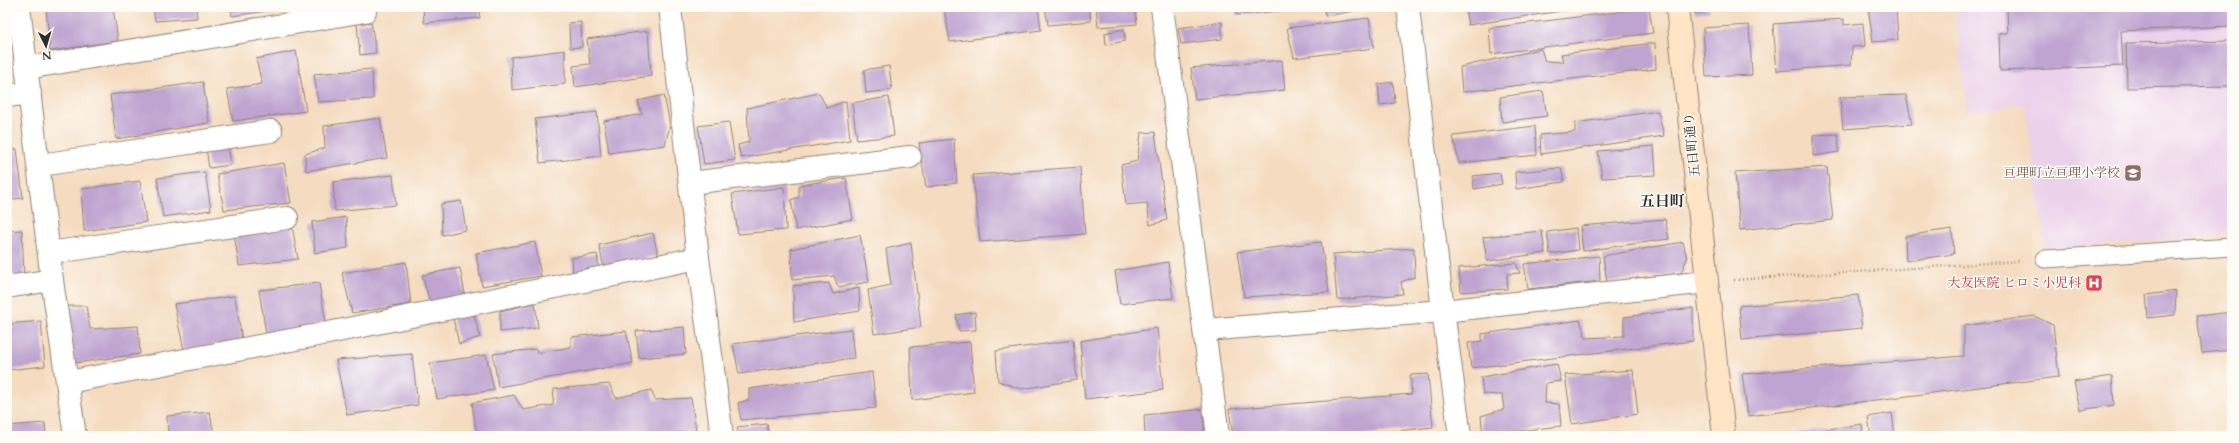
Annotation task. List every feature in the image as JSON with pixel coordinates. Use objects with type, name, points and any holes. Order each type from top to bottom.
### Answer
[{"type":"street","points":[[19,7],[40,165],[52,280],[75,436]]},
{"type":"street","points":[[670,7],[698,258],[722,436]]},
{"type":"street","points":[[1162,7],[1218,436]]},
{"type":"street","points":[[1408,7],[1443,310],[1460,436]]},
{"type":"street","name":"五日町通り","points":[[1677,7],[1724,436]]},
{"type":"street","points":[[27,68],[365,11]]},
{"type":"street","points":[[7,96],[30,93]]},
{"type":"street","points":[[40,165],[271,131]]},
{"type":"street","points":[[690,183],[910,157]]},
{"type":"street","points":[[49,253],[287,218]]},
{"type":"street","points":[[68,382],[336,331],[698,258]]},
{"type":"street","points":[[7,287],[52,280]]},
{"type":"street","points":[[1204,330],[1443,310],[1707,282]]},
{"type":"lane","points":[[2045,259],[2232,247]]},
{"type":"path","points":[[1707,282],[2045,259]]},
{"type":"shaded area","name":"亘理町立亘理小学校","points":[[1955,7],[2232,7],[2232,235],[2046,249],[2024,104],[1967,112]]},
{"type":"building","points":[[46,7],[113,7],[118,41],[50,51]]},
{"type":"building","points":[[153,7],[196,7],[197,18],[155,21]]},
{"type":"building","points":[[231,7],[288,7],[288,8],[232,16]]},
{"type":"building","points":[[423,7],[478,7],[480,18],[424,23]]},
{"type":"building","points":[[944,7],[1038,7],[1041,30],[950,42]]},
{"type":"building","points":[[1045,7],[1089,7],[1091,21],[1048,25]]},
{"type":"building","points":[[1096,7],[1135,7],[1137,24],[1098,27]]},
{"type":"building","points":[[1235,7],[1312,7],[1312,8],[1236,15]]},
{"type":"building","points":[[1324,7],[1372,7],[1372,8],[1325,16]]},
{"type":"building","points":[[1465,7],[1567,7],[1568,10],[1468,25]]},
{"type":"building","points":[[1694,7],[1709,7],[1710,11],[1695,14]]},
{"type":"building","points":[[1868,7],[1896,7],[1898,40],[1873,42]]},
{"type":"building","points":[[2007,7],[2232,7],[2232,26],[2121,31],[2123,66],[2000,71],[1999,33],[2008,33]]},
{"type":"building","points":[[1649,8],[1653,33],[1491,54],[1489,28]]},
{"type":"building","points":[[1369,18],[1374,48],[1294,58],[1287,28]]},
{"type":"building","points":[[1844,19],[1844,25],[1863,23],[1865,46],[1852,47],[1851,65],[1777,71],[1773,24]]},
{"type":"building","points":[[371,22],[376,53],[360,55],[357,24]]},
{"type":"building","points":[[581,22],[582,47],[570,48],[569,23]]},
{"type":"building","points":[[1222,22],[1222,39],[1181,44],[1178,28]]},
{"type":"building","points":[[1749,25],[1752,75],[1706,77],[1703,28]]},
{"type":"building","points":[[1124,29],[1125,41],[1106,45],[1105,33]]},
{"type":"building","points":[[648,31],[651,76],[575,87],[573,66],[590,64],[587,39]]},
{"type":"building","points":[[2229,41],[2230,86],[2127,88],[2126,43]]},
{"type":"building","points":[[1655,43],[1656,69],[1462,92],[1460,67],[1541,49],[1545,61],[1563,62],[1561,54]]},
{"type":"building","points":[[565,50],[565,84],[512,90],[511,57]]},
{"type":"building","points":[[296,51],[306,111],[233,121],[227,89],[262,84],[256,59]]},
{"type":"building","points":[[7,56],[12,78],[7,79]]},
{"type":"building","points":[[1282,60],[1285,90],[1195,99],[1191,68]]},
{"type":"building","points":[[889,66],[892,90],[866,93],[864,70]]},
{"type":"building","points":[[372,69],[373,99],[318,102],[314,74]]},
{"type":"building","points":[[203,82],[209,123],[116,139],[110,95]]},
{"type":"building","points":[[1393,82],[1395,103],[1380,105],[1378,84]]},
{"type":"building","points":[[1543,91],[1547,116],[1502,122],[1500,97]]},
{"type":"building","points":[[819,93],[827,108],[846,101],[850,140],[741,158],[738,145],[749,142],[747,108]]},
{"type":"building","points":[[664,95],[670,125],[665,145],[609,153],[604,121],[642,114],[638,101]]},
{"type":"building","points":[[1906,95],[1912,124],[1843,129],[1840,97]]},
{"type":"building","points":[[889,97],[894,136],[857,140],[852,103]]},
{"type":"building","points":[[1658,111],[1664,136],[1541,154],[1540,135],[1575,132],[1575,123]]},
{"type":"building","points":[[597,112],[601,156],[540,163],[535,119]]},
{"type":"building","points":[[380,118],[387,158],[306,171],[305,154],[325,148],[324,126]]},
{"type":"building","points":[[729,122],[735,160],[704,164],[698,126]]},
{"type":"building","points":[[1535,126],[1537,155],[1459,163],[1453,136]]},
{"type":"building","points":[[1155,132],[1167,220],[1150,225],[1147,203],[1126,205],[1121,165],[1137,161],[1141,133]]},
{"type":"building","points":[[1838,134],[1839,152],[1813,156],[1813,135]]},
{"type":"building","points":[[954,139],[957,183],[926,187],[919,143]]},
{"type":"building","points":[[228,144],[231,165],[209,168],[206,148]]},
{"type":"building","points":[[1654,146],[1656,175],[1602,178],[1598,151]]},
{"type":"building","points":[[17,149],[23,198],[7,200],[7,151]]},
{"type":"building","points":[[284,163],[291,203],[224,210],[217,174]]},
{"type":"building","points":[[1080,167],[1085,234],[980,242],[973,175]]},
{"type":"building","points":[[1827,167],[1833,220],[1740,230],[1735,173]]},
{"type":"building","points":[[1561,168],[1564,182],[1516,189],[1515,172]]},
{"type":"building","points":[[205,172],[211,210],[163,217],[157,178]]},
{"type":"building","points":[[1500,173],[1502,184],[1474,189],[1473,176]]},
{"type":"building","points":[[393,175],[396,205],[335,211],[333,182]]},
{"type":"building","points":[[846,178],[853,219],[796,230],[791,200],[799,197],[799,185]]},
{"type":"building","points":[[140,181],[146,222],[84,231],[81,189]]},
{"type":"building","points":[[784,187],[786,230],[738,234],[732,194]]},
{"type":"building","points":[[461,201],[466,230],[442,235],[441,204]]},
{"type":"building","points":[[346,217],[348,248],[315,253],[312,222]]},
{"type":"building","points":[[1665,219],[1669,239],[1583,251],[1580,226]]},
{"type":"building","points":[[292,226],[298,259],[239,266],[234,234]]},
{"type":"building","points":[[1576,228],[1578,250],[1550,254],[1547,232]]},
{"type":"building","points":[[1952,229],[1954,254],[1906,261],[1905,236]]},
{"type":"building","points":[[22,230],[24,276],[7,277],[7,231]]},
{"type":"building","points":[[1542,231],[1545,253],[1487,261],[1483,237]]},
{"type":"building","points":[[653,233],[658,255],[604,268],[599,245]]},
{"type":"building","points":[[860,235],[869,282],[838,287],[834,276],[792,280],[791,249]]},
{"type":"building","points":[[535,242],[541,276],[482,286],[476,253]]},
{"type":"building","points":[[1321,242],[1329,292],[1244,297],[1237,252]]},
{"type":"building","points":[[1683,242],[1687,259],[1681,273],[1607,282],[1603,256]]},
{"type":"building","points":[[911,243],[921,327],[874,334],[868,290],[891,285],[886,249]]},
{"type":"building","points":[[1414,248],[1415,277],[1401,282],[1403,294],[1337,300],[1333,254]]},
{"type":"building","points":[[597,254],[599,270],[573,274],[572,258]]},
{"type":"building","points":[[1599,256],[1600,281],[1528,289],[1524,264]]},
{"type":"building","points":[[406,262],[411,304],[352,313],[342,273]]},
{"type":"building","points":[[1168,262],[1173,298],[1120,304],[1115,271]]},
{"type":"building","points":[[1516,263],[1520,273],[1507,274],[1507,289],[1461,292],[1459,268]]},
{"type":"building","points":[[460,268],[465,294],[430,303],[422,275]]},
{"type":"building","points":[[319,283],[326,323],[266,334],[259,290]]},
{"type":"building","points":[[829,283],[833,294],[859,288],[860,311],[794,322],[793,286]]},
{"type":"building","points":[[2176,291],[2175,315],[2148,318],[2146,295]]},
{"type":"building","points":[[1858,295],[1862,328],[1742,340],[1739,306]]},
{"type":"building","points":[[235,296],[242,340],[184,350],[174,304]]},
{"type":"building","points":[[535,303],[538,328],[500,332],[500,311]]},
{"type":"building","points":[[64,306],[86,306],[90,329],[138,326],[140,354],[75,363]]},
{"type":"building","points":[[1693,308],[1693,341],[1471,368],[1468,343],[1482,341],[1482,334],[1580,320],[1586,338],[1624,336],[1624,317]]},
{"type":"building","points":[[975,312],[976,330],[959,331],[956,315]]},
{"type":"building","points":[[2232,312],[2232,350],[2202,353],[2197,316]]},
{"type":"building","points":[[474,314],[480,337],[459,344],[453,318]]},
{"type":"building","points":[[2034,316],[2053,325],[2059,377],[1748,416],[1742,374],[1964,356],[1964,326]]},
{"type":"building","points":[[41,321],[45,366],[7,370],[7,324]]},
{"type":"building","points":[[684,327],[686,354],[639,358],[636,331]]},
{"type":"building","points":[[1157,328],[1163,390],[1085,399],[1080,341]]},
{"type":"building","points":[[851,329],[854,358],[739,374],[733,344]]},
{"type":"building","points":[[626,331],[633,363],[498,387],[493,354],[536,349],[537,353],[571,347],[571,337]]},
{"type":"building","points":[[1073,340],[1077,380],[1021,389],[998,381],[996,351]]},
{"type":"building","points":[[970,342],[974,392],[912,400],[910,347]]},
{"type":"building","points":[[412,354],[418,405],[347,415],[336,360]]},
{"type":"building","points":[[486,355],[494,390],[437,399],[430,363]]},
{"type":"building","points":[[1557,364],[1561,381],[1546,383],[1545,403],[1559,404],[1561,426],[1483,435],[1481,416],[1504,409],[1502,395],[1483,394],[1481,377]]},
{"type":"building","points":[[1633,370],[1638,414],[1572,424],[1565,375]]},
{"type":"building","points":[[872,372],[876,408],[741,420],[738,403],[749,400],[749,389]]},
{"type":"building","points":[[1428,374],[1433,427],[1353,436],[1233,436],[1229,409],[1412,394],[1410,375]]},
{"type":"building","points":[[2112,376],[2114,405],[2080,410],[2074,382]]},
{"type":"building","points":[[609,384],[616,398],[651,390],[655,400],[691,398],[696,430],[659,436],[477,436],[472,403],[514,395],[523,410],[553,405],[554,389]]},
{"type":"building","points":[[1204,409],[1204,436],[1145,436],[1144,415]]},
{"type":"building","points":[[210,412],[214,436],[168,436],[167,416]]},
{"type":"building","points":[[1892,413],[1895,436],[1871,436],[1868,417]]},
{"type":"building","points":[[45,423],[46,436],[7,436],[7,426]]},
{"type":"building","points":[[767,424],[769,436],[739,436],[737,427]]},
{"type":"building","points":[[1862,424],[1863,436],[1788,436],[1788,435]]},
{"type":"place","name":"亘理町立亘理小学校","points":[[2133,173]]},
{"type":"place","name":"大友医院 ヒロミ小児科","points":[[2094,283]]},
{"type":"district","name":"五日町","points":[[1662,201]]}]
